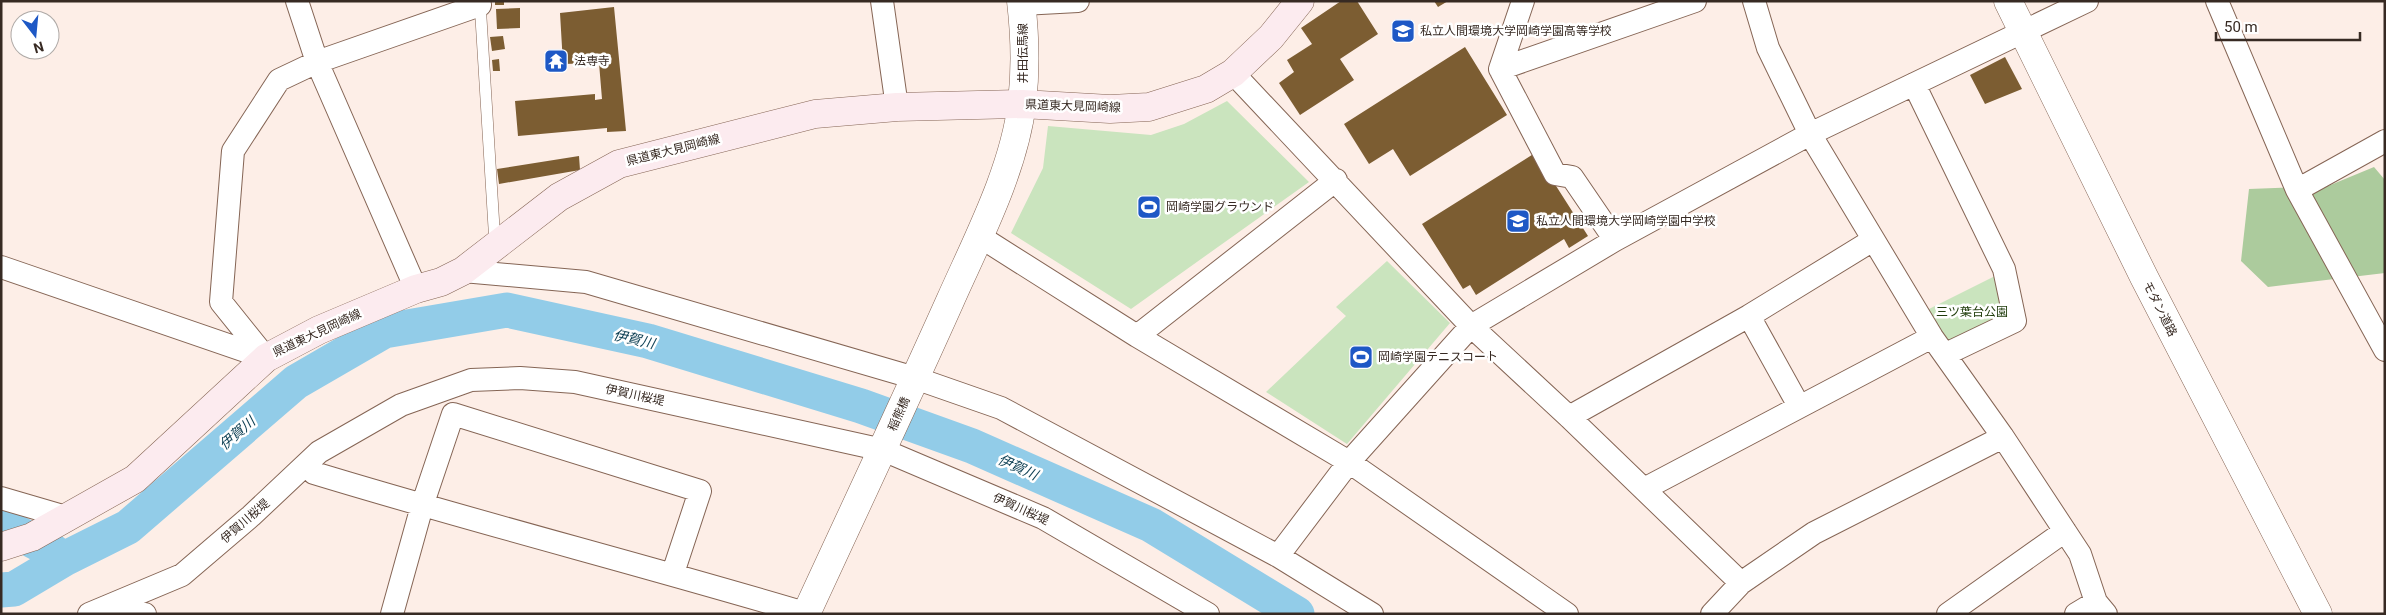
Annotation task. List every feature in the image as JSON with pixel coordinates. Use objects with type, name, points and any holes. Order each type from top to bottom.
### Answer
[{"type":"main road","name":"県道東大見岡崎線","points":[[1,548],[32,537],[135,479],[266,358],[319,330],[416,289],[441,282],[463,270],[559,197],[619,164],[815,114],[897,107],[1022,104],[1110,109],[1148,107],[1206,89],[1233,73],[1270,37],[1300,1]]},
{"type":"street","points":[[297,1],[317,62],[416,289]]},
{"type":"street","points":[[882,1],[897,107]]},
{"type":"street","points":[[1021,3],[1078,1]]},
{"type":"street","points":[[1524,1],[1500,69],[1555,174],[1572,177],[1616,240]]},
{"type":"street","points":[[1500,69],[1695,1]]},
{"type":"street","points":[[1754,1],[1768,48],[1810,134],[1873,240],[1939,345],[2004,437],[2080,554],[2101,608],[2076,614]]},
{"type":"street","name":"モダン道路","points":[[2008,1],[2144,277],[2318,614]]},
{"type":"street","points":[[1278,556],[1349,462],[1471,326],[1616,240],[1810,134],[2087,1]]},
{"type":"street","points":[[2217,1],[2297,190],[2385,350]]},
{"type":"street","points":[[266,358],[221,302],[233,151],[279,80],[317,62],[480,3]]},
{"type":"street","name":"井田伝馬線","points":[[979,236],[998,190],[1013,145],[1022,104],[1025,57],[1021,3]]},
{"type":"street","points":[[1233,73],[1336,180],[1471,326],[1569,417],[1741,583]]},
{"type":"street","points":[[1644,489],[1800,406],[1939,345],[2015,321],[2004,269],[1914,84]]},
{"type":"street","points":[[2297,190],[2383,144]]},
{"type":"street","points":[[1137,336],[1336,180]]},
{"type":"street","points":[[979,236],[1137,336],[1349,462],[1567,614]]},
{"type":"street","name":"稲熊橋","points":[[807,614],[979,236]]},
{"type":"street","points":[[1569,417],[1749,316],[1873,240]]},
{"type":"street","points":[[1,267],[266,358]]},
{"type":"street","points":[[463,270],[586,282],[915,378],[1001,408],[1278,556],[1372,614]]},
{"type":"street","points":[[1749,316],[1800,406]]},
{"type":"street","name":"伊賀川桜堤","points":[[97,610],[182,575],[251,516],[319,452],[401,405],[471,380],[520,378],[575,382],[883,450],[1043,518],[1208,614]]},
{"type":"street","points":[[392,614],[422,506],[453,414],[700,491],[673,573]]},
{"type":"street","points":[[1712,614],[1741,583],[1814,533],[2004,437]]},
{"type":"street","points":[[314,473],[422,506],[673,573],[807,614]]},
{"type":"street","points":[[1,498],[66,518]]},
{"type":"street","points":[[1948,614],[2065,531]]},
{"type":"street","points":[[97,610],[145,614]]},
{"type":"lane","points":[[480,3],[496,244]]},
{"type":"green space","name":"岡崎学園グラウンド","points":[[1227,101],[1309,182],[1131,309],[1011,233],[1043,168],[1048,126],[1151,135],[1184,124]]},
{"type":"green space","points":[[2374,167],[2385,180],[2385,273],[2268,287],[2241,261],[2249,189],[2328,186]]},
{"type":"green space","name":"岡崎学園テニスコート","points":[[1387,261],[1450,323],[1347,444],[1266,392],[1346,316],[1336,307]]},
{"type":"green space","name":"三ツ葉台公園","points":[[1997,275],[2007,321],[1948,348],[1923,312]]},
{"type":"building","points":[[495,1],[504,1],[504,5],[495,5]]},
{"type":"building","points":[[1341,1],[1357,1],[1378,34],[1340,59],[1354,80],[1300,115],[1279,83],[1294,72],[1287,60],[1312,44],[1301,28]]},
{"type":"building","points":[[1434,1],[1448,1],[1438,7]]},
{"type":"building","points":[[614,7],[626,131],[607,132],[607,128],[518,136],[515,101],[595,94],[595,100],[602,99],[599,63],[563,64],[560,13]]},
{"type":"building","points":[[520,8],[520,28],[497,29],[496,9]]},
{"type":"building","points":[[503,36],[505,49],[492,51],[490,37]]},
{"type":"building","points":[[1465,47],[1507,115],[1410,176],[1393,149],[1369,164],[1344,124]]},
{"type":"building","points":[[2005,57],[2022,89],[1985,104],[1970,75]]},
{"type":"building","points":[[499,59],[500,71],[493,71],[492,60]]},
{"type":"building","points":[[1535,153],[1588,236],[1569,248],[1564,239],[1476,295],[1470,285],[1463,289],[1422,224]]},
{"type":"building","points":[[579,156],[580,170],[499,184],[497,169]]},
{"type":"waterway","name":"伊賀川","points":[[1,590],[14,589],[66,558],[128,527],[296,382],[384,331],[507,310],[648,341],[861,406],[972,446],[1151,525],[1297,614]]},
{"type":"waterway","points":[[1,524],[54,552]]},
{"type":"place","name":"私立人間環境大学岡崎学園高等学校","points":[[1403,31]]},
{"type":"place","name":"法専寺","points":[[556,61]]},
{"type":"place","name":"岡崎学園グラウンド","points":[[1149,207]]},
{"type":"place","name":"私立人間環境大学岡崎学園中学校","points":[[1518,221]]},
{"type":"place","name":"岡崎学園テニスコート","points":[[1361,357]]}]
